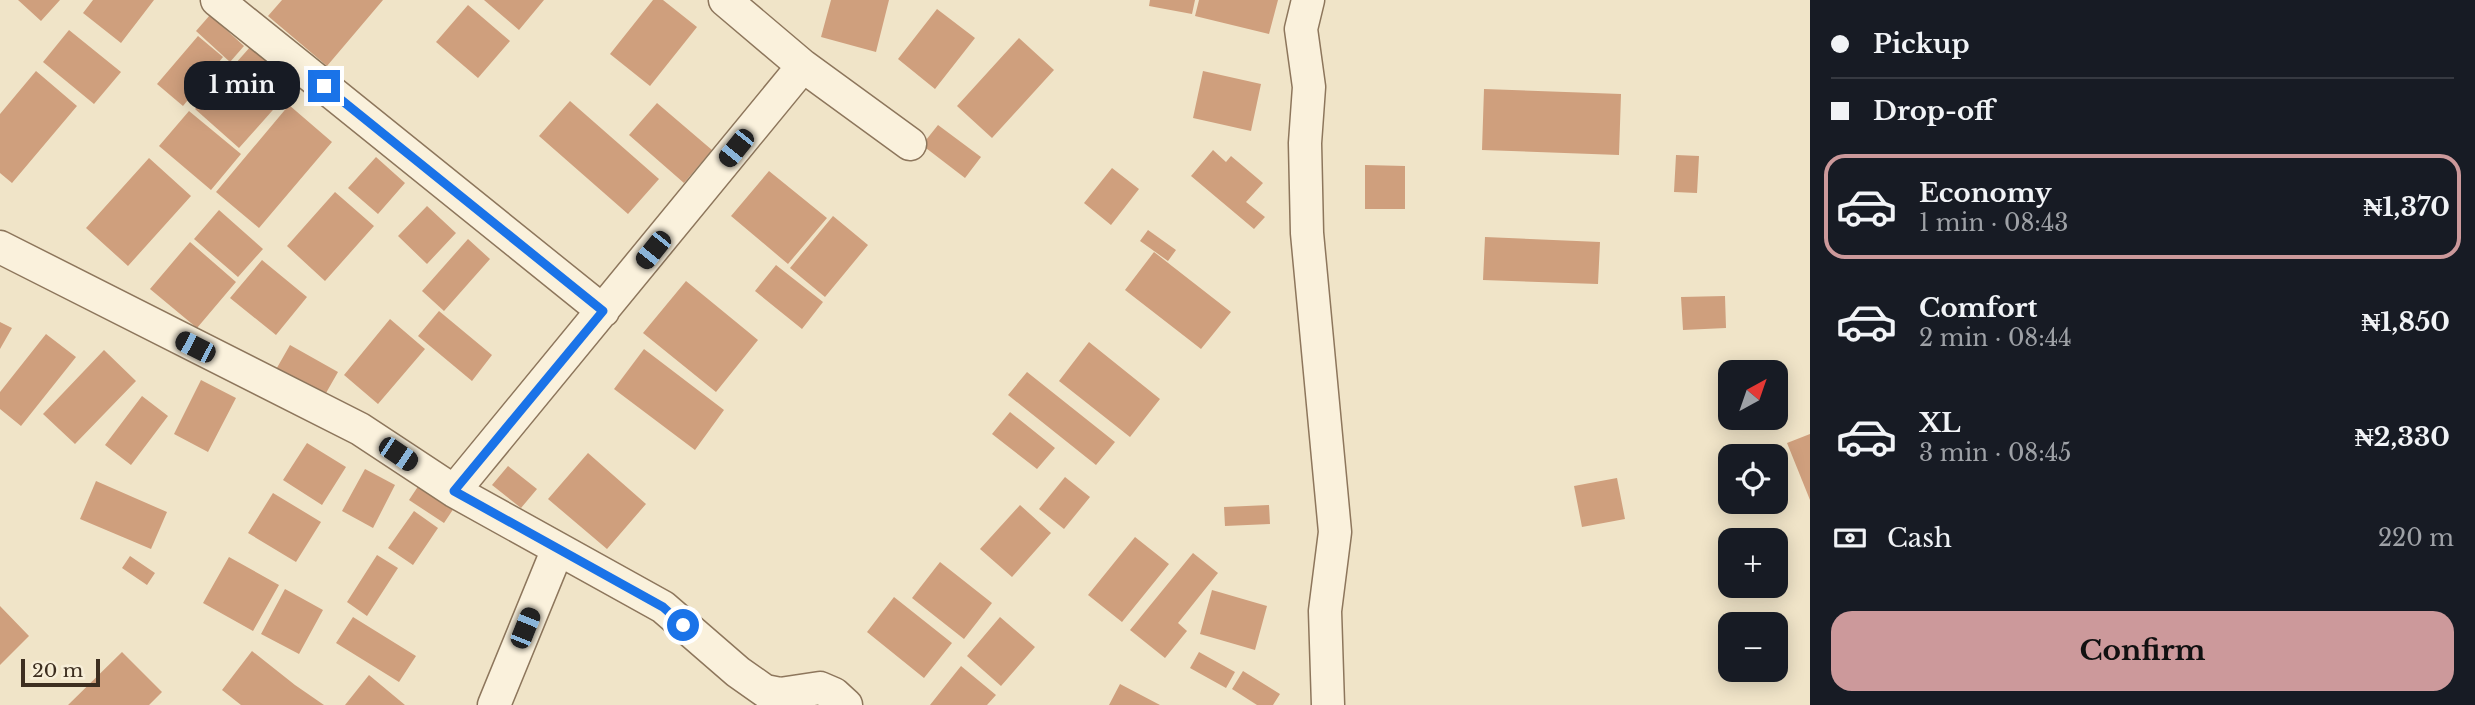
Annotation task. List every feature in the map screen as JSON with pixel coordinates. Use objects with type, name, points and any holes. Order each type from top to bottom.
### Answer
[{"type":"street","points":[[217,0],[603,311]]},
{"type":"street","points":[[725,0],[803,66],[910,144]]},
{"type":"street","points":[[1308,0],[1301,29],[1309,88],[1305,144],[1307,233],[1335,532],[1325,611],[1328,705]]},
{"type":"street","points":[[454,491],[803,66]]},
{"type":"street","points":[[0,247],[360,429],[454,491],[557,551],[663,607],[738,672],[765,691],[780,694],[820,688],[834,694],[846,705]]},
{"type":"street","points":[[494,705],[557,551]]},
{"type":"building","points":[[18,0],[60,0],[41,21]]},
{"type":"building","points":[[93,0],[154,0],[121,43],[83,13]]},
{"type":"building","points":[[282,0],[383,0],[327,66],[268,16]]},
{"type":"building","points":[[484,0],[544,0],[519,30]]},
{"type":"building","points":[[653,0],[663,0],[697,27],[650,86],[610,54]]},
{"type":"building","points":[[831,0],[889,0],[876,52],[821,37]]},
{"type":"building","points":[[1150,0],[1195,0],[1192,14],[1149,6]]},
{"type":"building","points":[[1199,0],[1278,0],[1269,34],[1195,16]]},
{"type":"building","points":[[468,5],[510,41],[478,78],[436,42]]},
{"type":"building","points":[[937,9],[975,38],[935,89],[898,59]]},
{"type":"building","points":[[210,15],[244,46],[230,62],[196,31]]},
{"type":"building","points":[[69,30],[121,72],[94,104],[43,62]]},
{"type":"building","points":[[198,36],[223,57],[183,106],[157,84]]},
{"type":"building","points":[[1019,38],[1054,70],[992,138],[957,106]]},
{"type":"building","points":[[251,46],[273,66],[266,74],[288,93],[239,148],[195,109]]},
{"type":"building","points":[[36,71],[77,106],[12,183],[0,173],[0,114]]},
{"type":"building","points":[[1203,71],[1261,84],[1251,131],[1193,118]]},
{"type":"building","points":[[1484,89],[1621,94],[1619,155],[1482,150]]},
{"type":"building","points":[[570,101],[659,179],[628,214],[539,136]]},
{"type":"building","points":[[657,103],[712,150],[684,183],[629,135]]},
{"type":"building","points":[[289,105],[332,142],[259,228],[216,192]]},
{"type":"building","points":[[189,111],[241,154],[211,190],[159,146]]},
{"type":"building","points":[[938,125],[981,157],[965,178],[922,145]]},
{"type":"building","points":[[1213,150],[1226,162],[1231,156],[1263,183],[1246,202],[1265,217],[1254,229],[1191,176]]},
{"type":"building","points":[[1676,155],[1699,156],[1697,193],[1674,192]]},
{"type":"building","points":[[376,157],[405,183],[378,214],[348,188]]},
{"type":"building","points":[[149,158],[191,196],[128,266],[86,228]]},
{"type":"building","points":[[1365,165],[1405,166],[1405,209],[1365,209]]},
{"type":"building","points":[[1112,168],[1139,189],[1111,225],[1084,203]]},
{"type":"building","points":[[769,171],[827,218],[788,264],[731,216]]},
{"type":"building","points":[[335,192],[374,226],[325,281],[287,246]]},
{"type":"building","points":[[427,206],[456,233],[427,264],[398,236]]},
{"type":"building","points":[[219,210],[263,249],[238,277],[194,239]]},
{"type":"building","points":[[833,216],[868,245],[825,297],[790,268]]},
{"type":"building","points":[[1148,230],[1176,250],[1168,261],[1140,241]]},
{"type":"building","points":[[1485,237],[1600,242],[1598,284],[1483,280]]},
{"type":"building","points":[[468,239],[490,259],[444,311],[422,291]]},
{"type":"building","points":[[190,242],[236,282],[197,328],[150,289]]},
{"type":"building","points":[[1154,252],[1231,312],[1201,349],[1125,290]]},
{"type":"building","points":[[262,260],[307,297],[276,335],[230,298]]},
{"type":"building","points":[[776,265],[823,302],[802,329],[755,291]]},
{"type":"building","points":[[686,281],[758,340],[716,392],[643,333]]},
{"type":"building","points":[[1725,296],[1726,328],[1683,330],[1681,297]]},
{"type":"building","points":[[439,311],[492,355],[472,381],[418,336]]},
{"type":"building","points":[[390,319],[425,349],[378,404],[344,375]]},
{"type":"building","points":[[0,322],[12,328],[0,349]]},
{"type":"building","points":[[46,334],[76,357],[21,426],[0,409],[0,392]]},
{"type":"building","points":[[1089,342],[1160,399],[1130,437],[1059,381]]},
{"type":"building","points":[[290,345],[338,372],[322,400],[274,373]]},
{"type":"building","points":[[644,349],[724,410],[695,450],[614,389]]},
{"type":"building","points":[[104,350],[136,381],[75,444],[43,414]]},
{"type":"building","points":[[1027,372],[1115,442],[1096,465],[1008,395]]},
{"type":"building","points":[[201,380],[236,398],[208,452],[174,434]]},
{"type":"building","points":[[142,396],[168,416],[131,465],[105,445]]},
{"type":"building","points":[[1010,412],[1055,448],[1037,469],[992,434]]},
{"type":"building","points":[[1810,434],[1810,500],[1788,444]]},
{"type":"building","points":[[307,443],[346,467],[322,505],[283,480]]},
{"type":"building","points":[[588,453],[646,504],[607,549],[548,499]]},
{"type":"building","points":[[508,466],[537,489],[521,508],[492,485]]},
{"type":"building","points":[[365,469],[395,485],[373,528],[342,511]]},
{"type":"building","points":[[1065,477],[1090,497],[1064,529],[1039,509]]},
{"type":"building","points":[[1617,478],[1625,519],[1582,527],[1574,486]]},
{"type":"building","points":[[96,481],[167,512],[151,549],[80,519]]},
{"type":"building","points":[[421,482],[456,505],[444,523],[409,500]]},
{"type":"building","points":[[273,493],[321,522],[296,562],[248,533]]},
{"type":"building","points":[[1020,505],[1051,533],[1012,577],[980,549]]},
{"type":"building","points":[[1269,505],[1270,524],[1225,526],[1224,507]]},
{"type":"building","points":[[414,511],[438,528],[413,565],[388,548]]},
{"type":"building","points":[[1135,537],[1169,564],[1122,622],[1088,595]]},
{"type":"building","points":[[1193,553],[1218,573],[1178,623],[1187,631],[1165,658],[1130,630]]},
{"type":"building","points":[[377,555],[398,568],[367,616],[347,602]]},
{"type":"building","points":[[130,556],[155,573],[147,585],[122,568]]},
{"type":"building","points":[[229,557],[279,585],[253,631],[203,603]]},
{"type":"building","points":[[940,562],[992,603],[964,639],[912,598]]},
{"type":"building","points":[[285,589],[323,610],[299,654],[261,634]]},
{"type":"building","points":[[1212,590],[1267,606],[1255,650],[1200,634]]},
{"type":"building","points":[[894,597],[952,643],[924,678],[867,632]]},
{"type":"building","points":[[0,606],[29,636],[0,665]]},
{"type":"building","points":[[353,617],[416,656],[399,682],[336,643]]},
{"type":"building","points":[[1000,617],[1035,647],[1001,686],[967,656]]},
{"type":"building","points":[[252,651],[324,705],[241,705],[222,690]]},
{"type":"building","points":[[122,652],[162,692],[149,705],[68,705]]},
{"type":"building","points":[[1199,652],[1235,672],[1226,688],[1190,668]]},
{"type":"building","points":[[961,666],[996,695],[987,705],[930,705]]},
{"type":"building","points":[[1243,671],[1280,694],[1273,705],[1257,705],[1232,689]]},
{"type":"building","points":[[369,675],[405,705],[345,705]]},
{"type":"building","points":[[1120,684],[1160,705],[1109,705]]},
{"type":"route","points":[[324,86],[603,311],[454,491],[557,551],[663,607],[683,625]]}]
